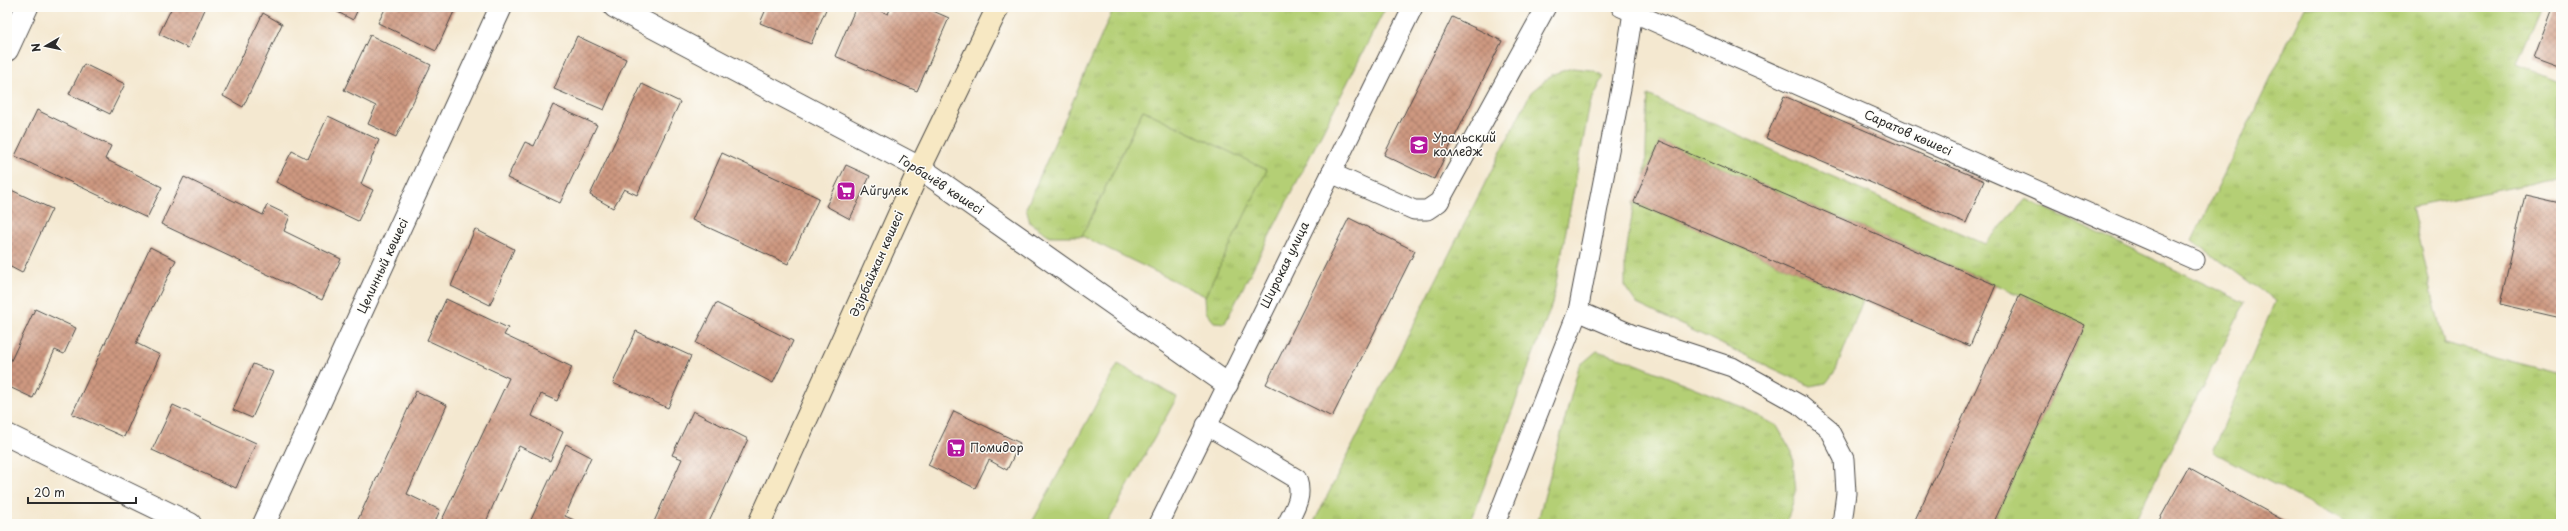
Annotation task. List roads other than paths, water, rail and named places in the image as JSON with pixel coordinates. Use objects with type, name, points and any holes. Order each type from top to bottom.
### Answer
[{"type":"main road","name":"Әзірбайжан көшесі","points":[[759,524],[920,168],[998,7]]},
{"type":"street","points":[[7,50],[27,7]]},
{"type":"street","name":"Целинный көшесі","points":[[264,524],[501,7]]},
{"type":"street","name":"Горбачёв көшесі","points":[[615,7],[920,168],[1226,384]]},
{"type":"street","points":[[7,435],[190,524]]},
{"type":"lane","name":"Широкая улица","points":[[1158,524],[1413,7]]},
{"type":"lane","points":[[1331,173],[1414,210],[1427,210],[1439,202],[1546,7]]},
{"type":"lane","points":[[1495,524],[1578,311],[1622,83],[1627,10]]},
{"type":"lane","name":"Саратов көшесі","points":[[1627,10],[2196,260]]},
{"type":"lane","points":[[1578,311],[1631,334],[1732,367],[1800,405],[1828,428],[1844,459],[1846,493],[1842,524]]},
{"type":"lane","points":[[1206,425],[1297,479],[1300,489],[1298,503],[1287,524]]},
{"type":"place","name":"Уральский колледж","points":[[1419,145]]},
{"type":"place","name":"Айгулек","points":[[846,191]]},
{"type":"place","name":"Помидор","points":[[956,448]]}]
